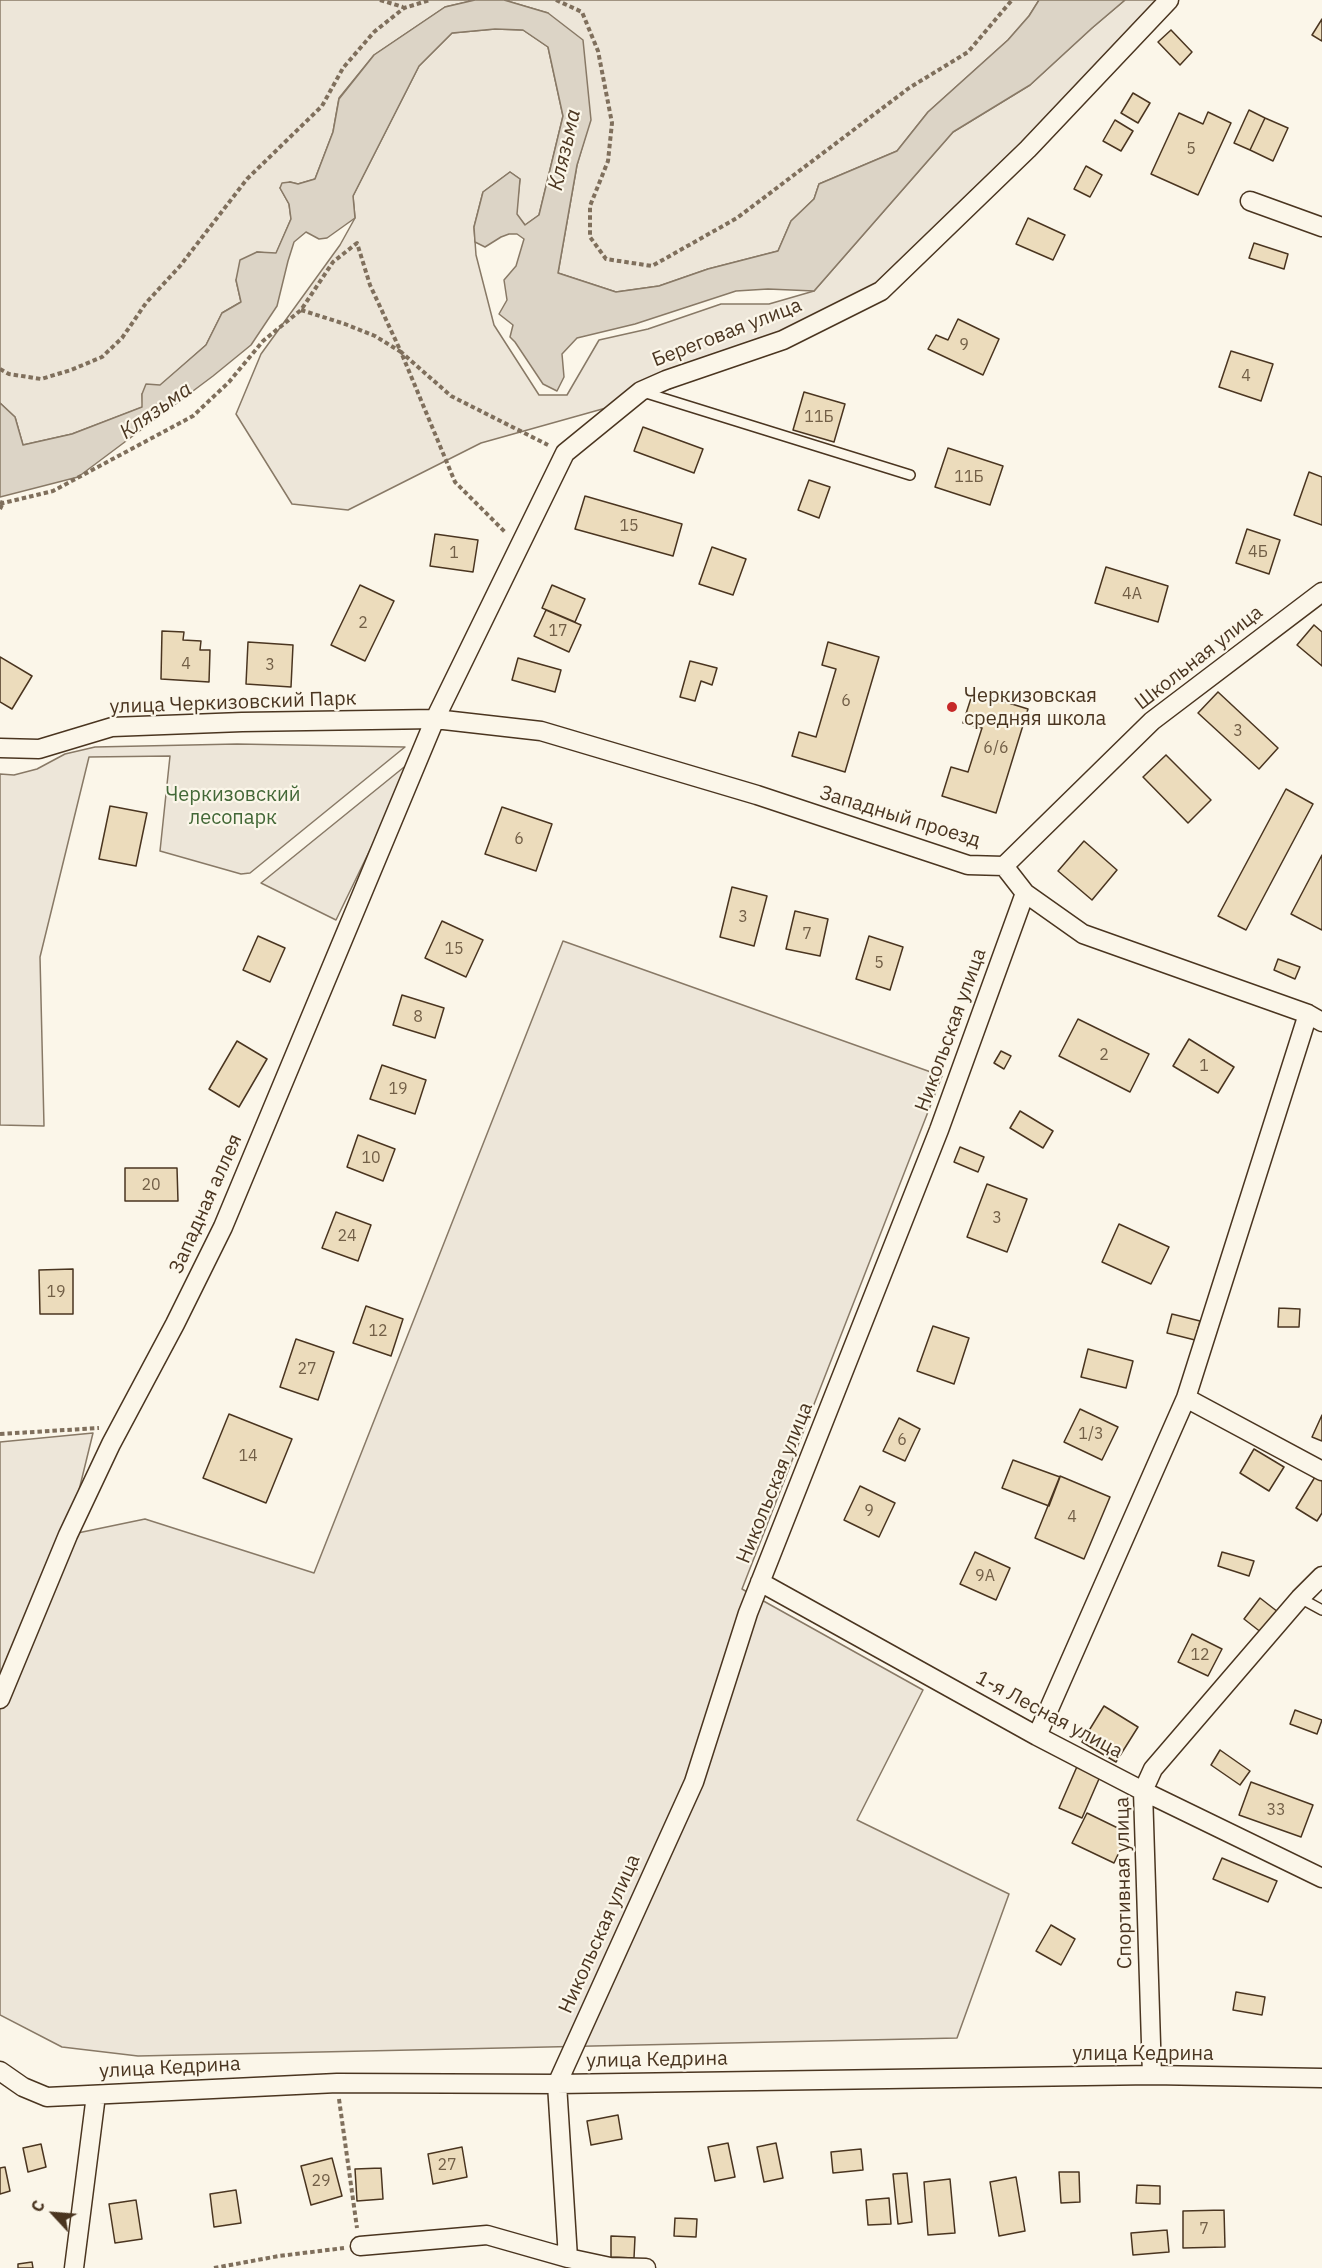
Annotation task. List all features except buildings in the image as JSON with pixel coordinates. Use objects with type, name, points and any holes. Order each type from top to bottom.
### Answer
[{"type":"street","name":"Береговая улица","points":[[435,719],[565,453],[641,391],[666,380],[783,340],[881,291],[1028,149],[1168,0]]},
{"type":"street","points":[[1250,201],[1322,227]]},
{"type":"street","name":"Школьная улица","points":[[1004,866],[1152,721],[1322,592]]},
{"type":"street","name":"улица Черкизовский Парк","points":[[0,748],[39,749],[112,727],[435,719]]},
{"type":"street","name":"Западный проезд","points":[[435,719],[541,731],[758,795],[968,865],[1004,866]]},
{"type":"street","name":"Западная аллея","points":[[0,1698],[68,1535],[223,1227],[435,719]]},
{"type":"street","points":[[1004,866],[1025,893],[1083,934],[1315,1018],[1186,1398],[1037,1736]]},
{"type":"street","name":"Никольская улица","points":[[556,2084],[694,1782],[760,1582],[939,1130],[1025,893]]},
{"type":"street","points":[[1186,1398],[1322,1471]]},
{"type":"street","name":"Спортивная улица","points":[[1152,2075],[1143,1791],[1153,1769],[1300,1598],[1322,1576]]},
{"type":"street","name":"1-я Лесная улица","points":[[760,1582],[1037,1736],[1143,1791],[1322,1878]]},
{"type":"street","name":"улица Кедрина","points":[[0,2071],[23,2087],[47,2097],[337,2083],[556,2084],[1152,2075],[1322,2078]]},
{"type":"street","points":[[556,2084],[568,2258]]},
{"type":"street","points":[[74,2268],[96,2094]]},
{"type":"street","points":[[360,2246],[487,2235],[568,2258],[610,2267],[646,2268]]},
{"type":"lane","points":[[641,391],[910,475]]},
{"type":"lane","points":[[1300,1598],[1322,1610]]},
{"type":"path","points":[[380,0],[404,8]]},
{"type":"path","points":[[0,369],[9,374],[41,379],[102,357],[122,339],[146,303],[180,266],[247,179],[322,106],[343,68],[374,32],[404,8],[430,0]]},
{"type":"path","points":[[556,0],[582,12],[598,51],[612,123],[608,161],[590,206],[590,237],[606,259],[652,266],[737,218],[909,88],[968,52],[1012,0]]},
{"type":"path","points":[[0,509],[2,503],[53,491],[193,416],[229,382],[263,341],[301,310],[333,262],[357,243],[370,285],[401,352],[455,482],[520,547]]},
{"type":"path","points":[[301,310],[375,336],[401,352],[451,396],[565,453]]},
{"type":"path","points":[[0,1434],[121,1426]]},
{"type":"path","points":[[214,2268],[279,2256],[360,2246],[337,2083]]},
{"type":"green space","points":[[0,0],[475,0],[445,7],[374,55],[339,98],[333,132],[315,179],[298,184],[290,182],[280,188],[289,204],[291,219],[276,254],[257,252],[236,280],[241,302],[222,313],[206,345],[160,386],[142,394],[143,407],[72,434],[23,445],[15,417],[0,403]]},
{"type":"green space","points":[[504,0],[1039,0],[1029,16],[1008,40],[928,112],[897,151],[819,184],[814,199],[791,221],[778,251],[708,269],[659,286],[616,292],[558,273],[577,165],[590,120],[548,13]]},
{"type":"green space","points":[[1125,0],[1166,0],[881,291],[792,336],[663,392],[481,443],[348,510],[292,504],[236,414],[261,354],[340,245],[355,218],[353,196],[419,66],[452,33],[495,29],[523,30],[548,47],[563,116],[539,215],[525,225],[516,214],[520,179],[510,172],[483,192],[474,227],[476,255],[494,325],[539,395],[567,395],[599,340],[648,329],[721,304],[769,304],[814,291],[953,132],[1030,85]]},
{"type":"green space","name":"Черкизовский лесопарк","points":[[237,744],[405,747],[250,873],[241,874],[160,851],[170,756],[89,757],[40,957],[44,1126],[0,1125],[0,774],[14,775],[37,769],[65,754],[95,747]]},
{"type":"green space","name":"Черкизовский лесопарк","points":[[414,759],[336,920],[261,883]]},
{"type":"green space","points":[[563,941],[942,1076],[742,1589],[923,1690],[857,1820],[1009,1894],[957,2038],[138,2056],[62,2047],[0,2015],[0,1442],[93,1433],[68,1535],[145,1519],[314,1573]]},
{"type":"water","name":"Клязьма","points":[[475,0],[504,0],[548,13],[583,40],[591,120],[577,165],[558,273],[616,292],[659,286],[708,269],[778,251],[791,221],[814,199],[819,184],[897,151],[928,112],[1008,40],[1029,16],[1039,0],[1125,0],[1030,85],[953,132],[814,291],[768,289],[736,291],[635,324],[577,338],[562,354],[564,377],[557,391],[543,384],[510,337],[513,325],[499,314],[507,300],[504,280],[516,266],[524,239],[517,234],[509,234],[485,247],[475,242],[474,227],[483,192],[510,172],[520,179],[517,214],[525,225],[539,215],[563,116],[548,47],[523,30],[495,29],[452,33],[419,66],[353,196],[355,218],[327,238],[319,239],[306,232],[294,242],[277,306],[251,345],[78,477],[0,497],[0,403],[15,417],[23,445],[72,434],[142,407],[142,394],[146,384],[160,385],[206,345],[222,313],[241,302],[236,280],[240,260],[257,252],[276,253],[291,219],[289,204],[280,188],[282,183],[298,184],[315,179],[333,132],[339,99],[374,55],[445,7]]},
{"type":"place","name":"Черкизовская средняя школа","points":[[952,707]]}]
